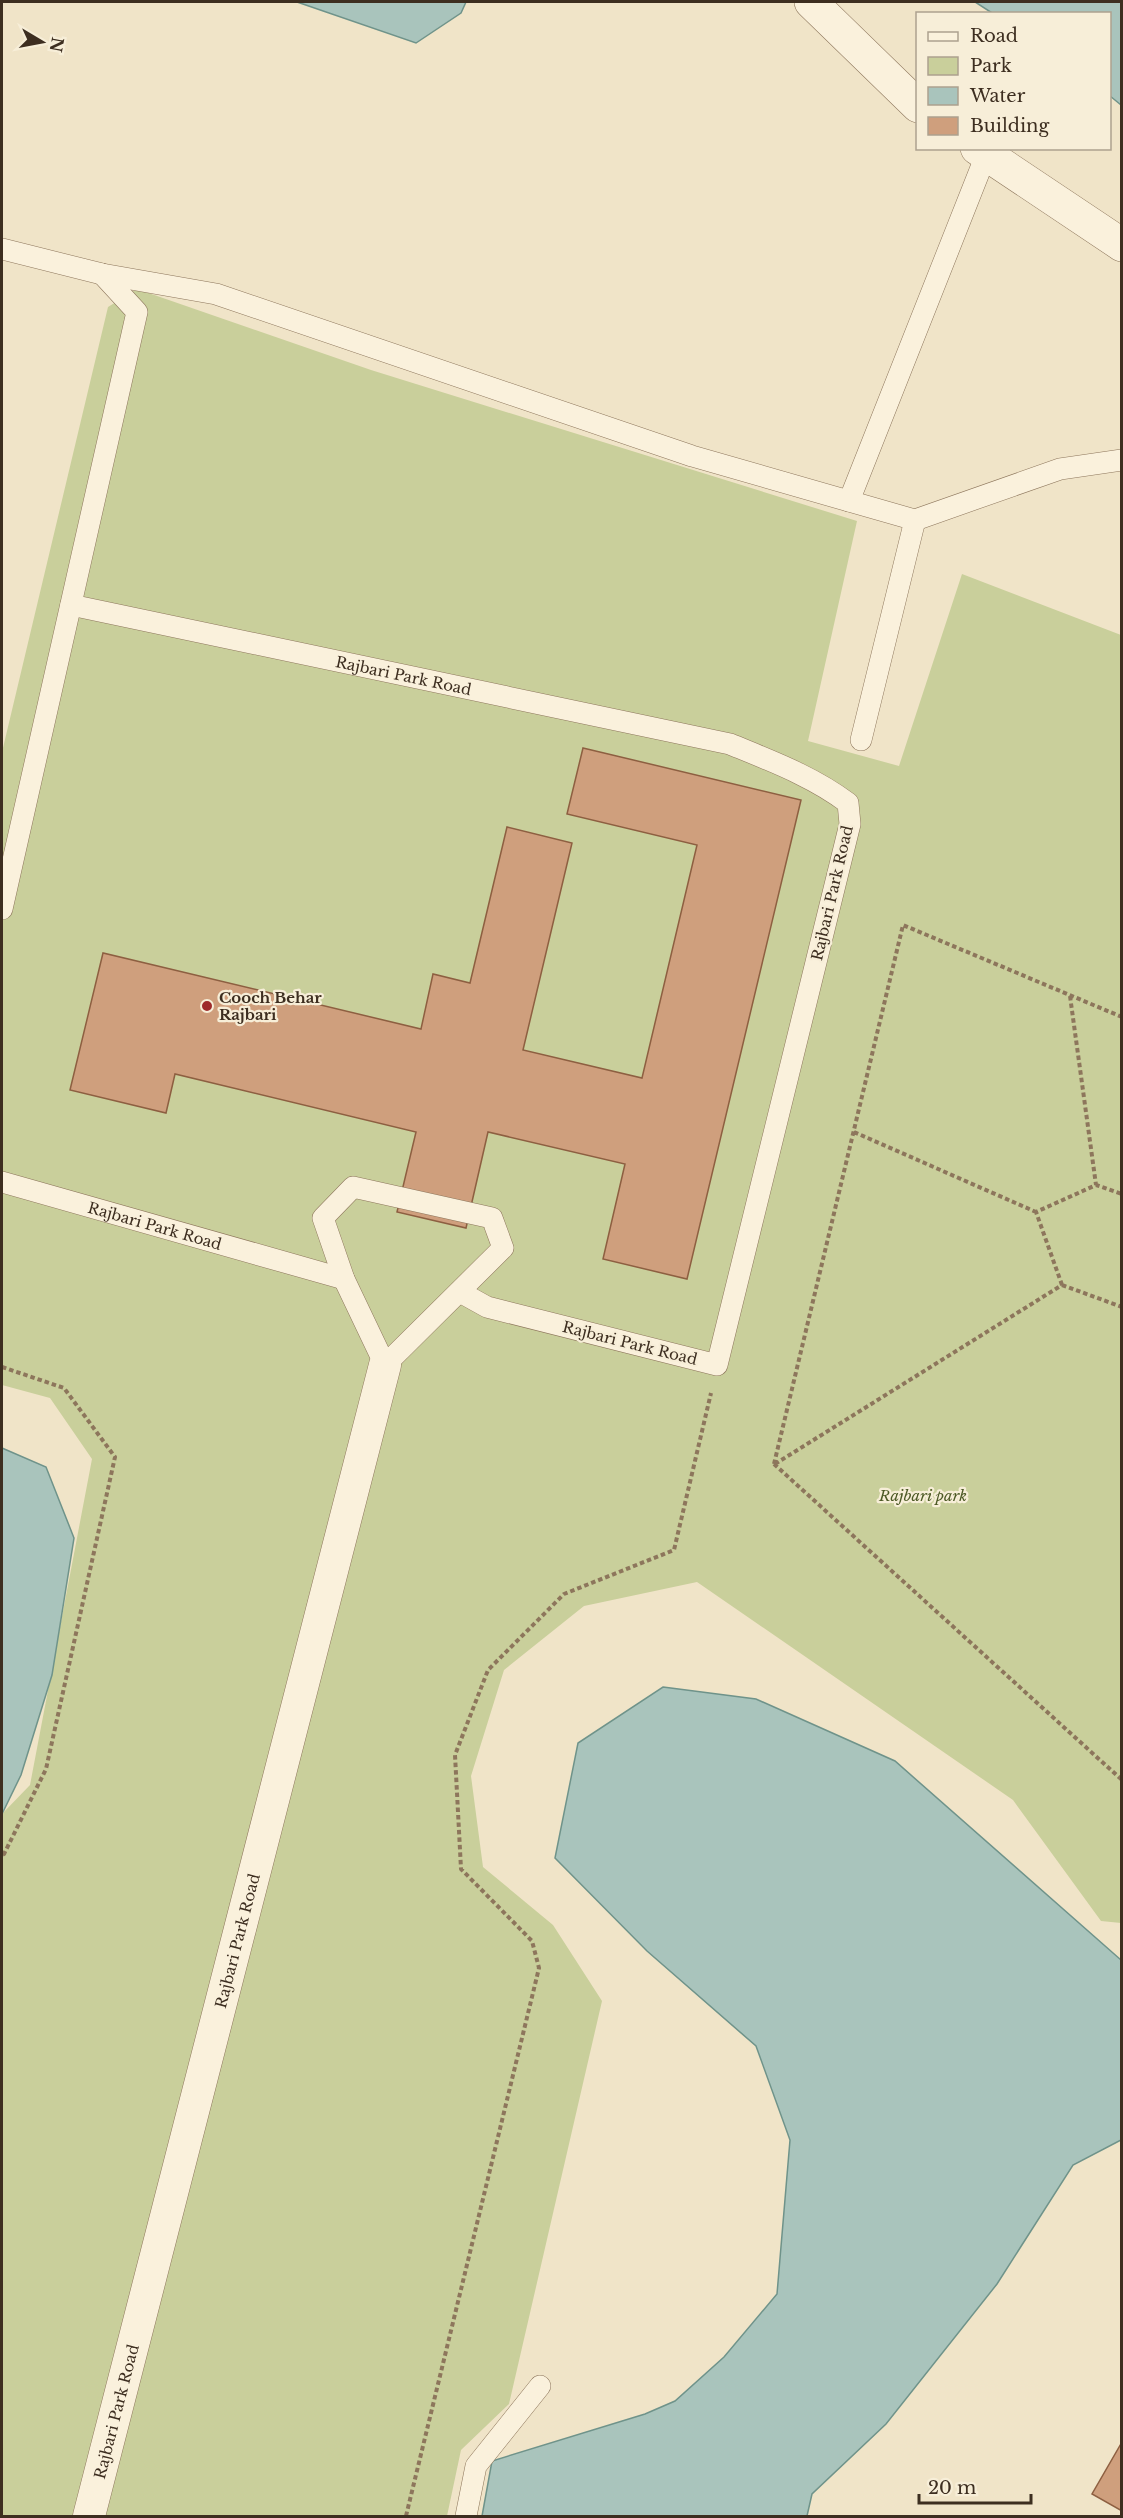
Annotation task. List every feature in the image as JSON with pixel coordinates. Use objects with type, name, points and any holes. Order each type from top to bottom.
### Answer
[{"type":"street","points":[[811,2],[916,104]]},
{"type":"street","points":[[982,152],[1122,245]]},
{"type":"street","name":"Rajbari Park Road","points":[[89,2517],[385,1365]]},
{"type":"lane","points":[[849,501],[982,152]]},
{"type":"lane","points":[[2,249],[102,274],[216,294],[692,456],[915,520],[1060,469],[1122,460]]},
{"type":"lane","points":[[2,909],[137,312],[102,274]]},
{"type":"lane","points":[[861,740],[915,520]]},
{"type":"lane","name":"Rajbari Park Road","points":[[71,605],[730,744],[801,773],[848,803],[850,824],[717,1365],[487,1307],[460,1292]]},
{"type":"lane","name":"Rajbari Park Road","points":[[2,1182],[344,1279]]},
{"type":"lane","points":[[353,1187],[492,1218],[503,1248],[385,1365],[344,1279],[323,1218],[353,1187]]},
{"type":"lane","points":[[466,2517],[476,2466],[540,2386]]},
{"type":"path","points":[[774,1464],[903,925],[1122,1017]]},
{"type":"path","points":[[1070,995],[1096,1185]]},
{"type":"path","points":[[854,1132],[1036,1212],[1062,1285]]},
{"type":"path","points":[[1036,1212],[1096,1185],[1122,1194]]},
{"type":"path","points":[[774,1464],[1062,1285]]},
{"type":"path","points":[[1062,1285],[1122,1306]]},
{"type":"path","points":[[406,2517],[539,1968],[532,1941],[461,1869],[455,1755],[489,1670],[564,1593],[674,1550],[717,1365]]},
{"type":"path","points":[[2,1367],[64,1388],[115,1457],[46,1769],[2,1855]]},
{"type":"path","points":[[774,1464],[1122,1780]]},
{"type":"green space","name":"Rajbari park","points":[[137,289],[371,370],[857,521],[808,741],[899,766],[962,574],[1121,635],[1121,1923],[1101,1921],[1013,1800],[697,1582],[584,1606],[504,1670],[471,1776],[483,1867],[553,1925],[602,2001],[509,2404],[461,2450],[447,2516],[2,2516],[2,1814],[30,1785],[92,1459],[50,1398],[2,1385],[2,752],[108,307]]},
{"type":"water","points":[[297,2],[466,2],[461,13],[416,43]]},
{"type":"water","points":[[975,2],[1121,2],[1121,105],[1111,97],[1111,12],[990,12]]},
{"type":"water","points":[[2,1448],[46,1467],[74,1538],[52,1675],[21,1775],[2,1814]]},
{"type":"water","points":[[663,1687],[756,1699],[895,1761],[1121,1960],[1121,2140],[1073,2165],[997,2284],[886,2424],[812,2494],[807,2516],[482,2516],[492,2461],[645,2414],[675,2401],[724,2357],[777,2294],[790,2140],[756,2046],[647,1951],[555,1858],[578,1743]]},
{"type":"building","name":"Cooch Behar Rajbari","points":[[583,748],[801,800],[687,1279],[603,1259],[625,1164],[488,1132],[466,1228],[397,1212],[416,1132],[175,1074],[166,1113],[70,1090],[103,953],[421,1029],[433,974],[470,983],[507,827],[572,843],[523,1050],[642,1078],[697,845],[567,814]]},
{"type":"building","points":[[1122,2442],[1122,2511],[1092,2494]]},
{"type":"place","name":"Cooch Behar Rajbari","points":[[207,1006]]}]
